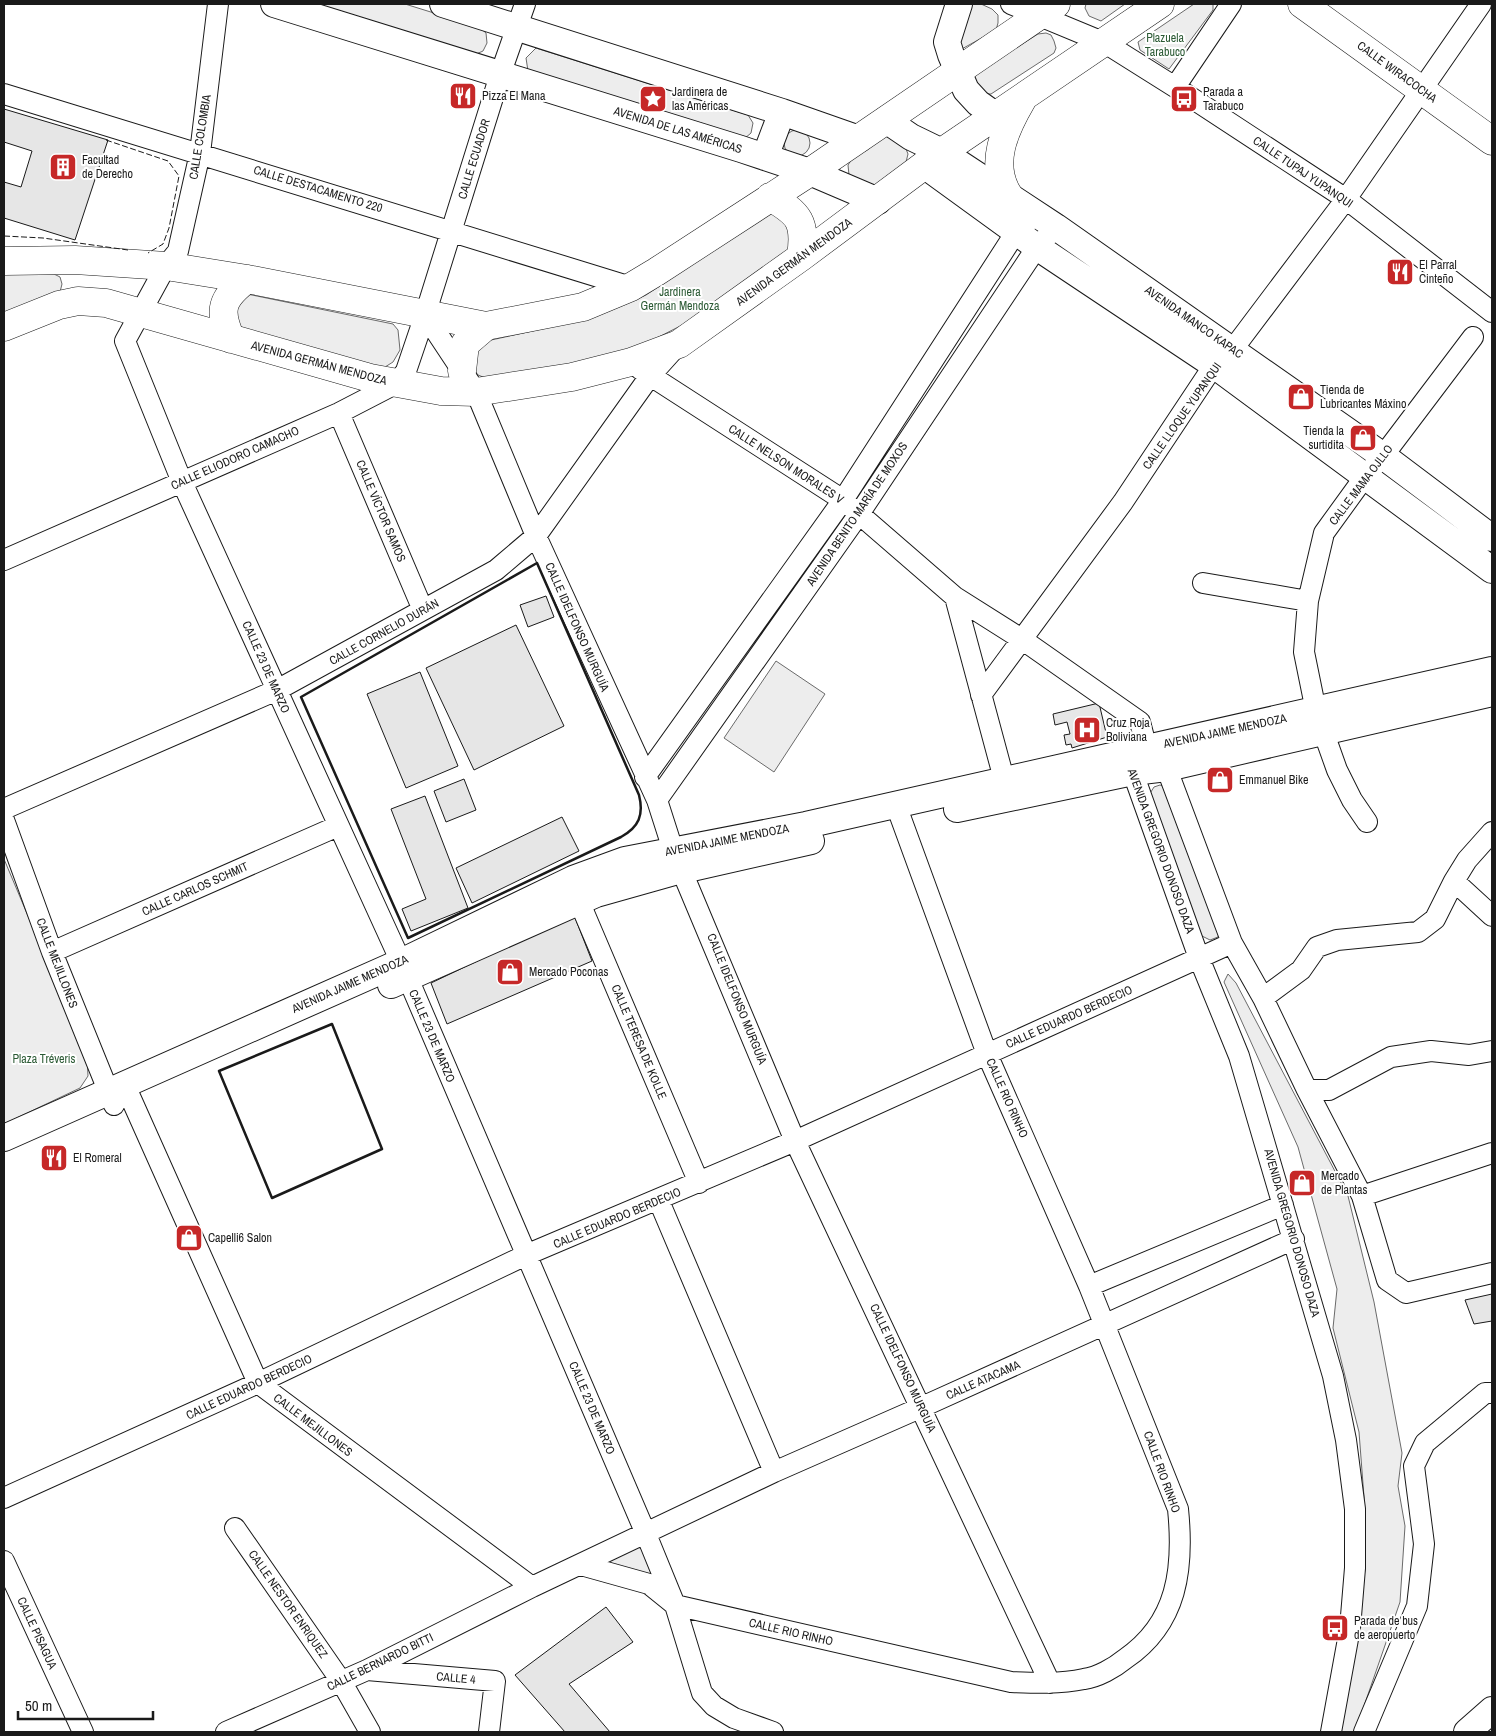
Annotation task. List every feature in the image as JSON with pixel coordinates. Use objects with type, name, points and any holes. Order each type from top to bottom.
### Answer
[{"type":"highway","name":"AVENIDA GERMÁN MENDOZA","points":[[4,327],[59,305],[78,301],[106,303],[370,378],[442,391],[469,381],[572,377],[640,369],[679,344],[801,257],[933,158],[1160,4]]},
{"type":"highway","name":"CALLE WIRACOCHA","points":[[1302,4],[1492,141]]},
{"type":"highway","points":[[4,261],[52,260],[166,266],[246,279],[486,326],[583,307],[631,287],[810,172],[957,70],[1048,10]]},
{"type":"highway","points":[[1010,196],[1002,185],[999,158],[1005,129],[1024,95]]},
{"type":"highway","points":[[770,197],[795,213],[802,224],[804,236],[801,257]]},
{"type":"highway","points":[[52,260],[64,270],[67,282],[59,305]]},
{"type":"highway","points":[[232,339],[222,316],[224,301],[246,279]]},
{"type":"highway","points":[[469,381],[465,344],[486,326]]},
{"type":"main road","name":"AVENIDA DE LAS AMÉRICAS","points":[[274,4],[500,76],[765,157],[810,172],[878,201]]},
{"type":"main road","points":[[443,4],[522,16],[859,139]]},
{"type":"main road","points":[[959,4],[947,42],[966,90],[978,103],[995,115]]},
{"type":"main road","points":[[765,157],[782,112]]},
{"type":"main road","name":"AVENIDA MANCO KAPAC","points":[[886,120],[911,137],[1027,240],[1223,357]]},
{"type":"main road","name":"AVENIDA MANCO KAPAC","points":[[933,158],[1010,196],[1046,220],[1223,357],[1375,465],[1492,538]]},
{"type":"main road","name":"AVENIDA MANCO KAPAC","points":[[1375,465],[1492,570]]},
{"type":"main road","name":"AVENIDA JAIME MENDOZA","points":[[1319,722],[1492,670]]},
{"type":"main road","name":"AVENIDA JAIME MENDOZA","points":[[4,1138],[119,1094],[404,970],[678,860],[1319,722],[1492,693]]},
{"type":"main road","name":"AVENIDA JAIME MENDOZA","points":[[404,970],[573,879],[625,860],[678,860]]},
{"type":"main road","name":"AVENIDA JAIME MENDOZA","points":[[4,1156],[119,1094]]},
{"type":"main road","points":[[1467,1732],[1492,1710]]},
{"type":"street","name":"CALLE COLOMBIA","points":[[140,312],[166,266],[178,250],[200,153],[218,4]]},
{"type":"street","name":"CALLE TUPAJ YUPANQUI","points":[[1011,4],[1048,10],[1175,87],[1346,199],[1492,312]]},
{"type":"street","points":[[1175,87],[1231,4]]},
{"type":"street","name":"CALLE LLOQUE YUPANQUI","points":[[981,695],[1123,502],[1223,357],[1346,199],[1420,88],[1481,4]]},
{"type":"street","name":"CALLE ECUADOR","points":[[425,314],[500,76],[522,16]]},
{"type":"street","name":"CALLE DESTACAMENTO 220","points":[[4,94],[631,287]]},
{"type":"street","name":"AVENIDA BENITO MARÍA DE MOXOS","points":[[645,777],[1027,240],[1046,220]]},
{"type":"street","name":"AVENIDA BENITO MARÍA DE MOXOS","points":[[656,800],[859,514],[1027,240]]},
{"type":"street","name":"CALLE 23 DE MARZO","points":[[140,312],[125,341],[182,482],[404,970],[646,1534],[675,1605],[702,1693],[714,1706],[734,1718],[773,1732]]},
{"type":"street","points":[[397,383],[406,371],[425,314]]},
{"type":"street","name":"CALLE IDELFONSO MURGUÍA","points":[[425,314],[469,381],[536,536],[656,800],[678,860],[795,1141],[922,1407],[1050,1683]]},
{"type":"street","name":"CALLE MAMA OJLLO","points":[[1367,822],[1352,800],[1337,770],[1319,722],[1304,652],[1308,601],[1324,534],[1473,337]]},
{"type":"street","name":"CALLE NELSON MORALES V","points":[[640,369],[843,500],[955,597],[1023,640],[1140,722],[1146,758]]},
{"type":"street","name":"CALLE CORNELIO DURÁN","points":[[4,810],[277,690],[496,570],[536,536],[640,369]]},
{"type":"street","name":"CALLE ELIODORO CAMACHO","points":[[4,560],[339,413],[397,383]]},
{"type":"street","name":"CALLE VÍCTOR SAMOS","points":[[339,413],[423,610]]},
{"type":"street","points":[[1203,583],[1308,601]]},
{"type":"street","points":[[955,597],[1006,789]]},
{"type":"street","points":[[1146,758],[1232,944],[1263,998],[1306,1090],[1362,1196],[1387,1280],[1406,1293],[1492,1273]]},
{"type":"street","name":"AVENIDA GREGORIO DONOSO DAZA","points":[[1146,758],[1200,958],[1239,1056],[1294,1239],[1333,1376],[1346,1440],[1355,1509],[1355,1568],[1350,1628],[1331,1732]]},
{"type":"street","name":"CALLE RIO RINHO","points":[[581,1565],[649,1584],[675,1605],[1011,1682],[1050,1683],[1086,1679],[1115,1666],[1134,1653],[1156,1631],[1169,1610],[1178,1572],[1181,1536],[1178,1509],[1090,1286],[988,1054],[898,813]]},
{"type":"street","name":"CALLE MEJILLONES","points":[[4,820],[52,952],[258,1383],[532,1587]]},
{"type":"street","name":"CALLE CARLOS SCHMIT","points":[[52,952],[338,826]]},
{"type":"street","points":[[1263,998],[1301,970],[1317,947],[1337,940],[1403,935],[1418,932],[1435,919],[1467,860],[1492,832]]},
{"type":"street","points":[[1454,881],[1492,916]]},
{"type":"street","name":"CALLE TERESA DE KOLLE","points":[[579,901],[699,1183]]},
{"type":"street","name":"CALLE EDUARDO BERDECIO","points":[[4,1498],[258,1383],[526,1255],[659,1201],[1232,944]]},
{"type":"street","points":[[1306,1090],[1330,1090],[1391,1056],[1431,1051],[1469,1055],[1492,1051]]},
{"type":"street","points":[[1362,1196],[1492,1153]]},
{"type":"street","points":[[659,1201],[774,1472]]},
{"type":"street","points":[[1090,1286],[1283,1205]]},
{"type":"street","name":"CALLE ATACAMA","points":[[646,1534],[774,1472],[1294,1239]]},
{"type":"street","points":[[1364,1732],[1417,1606],[1424,1544],[1414,1466],[1425,1443],[1485,1393],[1492,1393]]},
{"type":"street","name":"CALLE NESTOR ENRIQUEZ","points":[[235,1528],[341,1681],[370,1732]]},
{"type":"street","points":[[532,1587],[646,1534]]},
{"type":"street","name":"CALLE PISAGUA","points":[[4,1562],[83,1732]]},
{"type":"street","name":"CALLE BERNARDO BITTI","points":[[226,1732],[367,1670],[532,1587]]},
{"type":"street","name":"CALLE 4","points":[[367,1670],[495,1681],[490,1732]]},
{"type":"shaded area","points":[[311,4],[405,4],[479,27],[486,33],[487,43],[483,51],[474,55]]},
{"type":"shaded area","points":[[973,4],[981,4],[992,9],[998,15],[998,23],[996,30],[960,50],[956,46],[966,7]]},
{"type":"shaded area","points":[[1086,4],[1125,4],[1101,21],[1089,16],[1085,8]]},
{"type":"shaded area","name":"Plazuela Tarabuco","points":[[1194,4],[1213,4],[1213,10],[1169,69],[1140,50],[1138,42]]},
{"type":"shaded area","points":[[1046,33],[1051,35],[1054,41],[1056,48],[1054,53],[991,94],[985,94],[973,78],[977,72],[1038,34]]},
{"type":"shaded area","name":"Jardinera de las Américas","points":[[536,48],[748,115],[753,123],[751,133],[744,139],[528,71],[526,58]]},
{"type":"shaded area","points":[[797,130],[806,134],[810,143],[806,152],[797,156],[788,152],[784,143],[788,134]]},
{"type":"shaded area","points":[[890,135],[904,144],[908,154],[906,162],[874,186],[849,175],[848,165],[852,159],[883,136]]},
{"type":"shaded area","name":"Jardinera Germán Mendoza","points":[[772,213],[789,218],[791,249],[690,321],[645,344],[601,358],[488,379],[478,375],[472,367],[473,355],[482,342],[592,318],[626,304],[646,295]]},
{"type":"shaded area","points":[[4,274],[54,274],[60,277],[62,284],[60,292],[4,313]]},
{"type":"shaded area","points":[[247,294],[393,324],[398,330],[400,350],[393,362],[385,367],[376,368],[240,329],[233,319],[236,303]]},
{"type":"shaded area","points":[[776,661],[825,694],[774,772],[724,738]]},
{"type":"shaded area","points":[[1160,785],[1168,788],[1220,930],[1218,937],[1210,940],[1198,934],[1149,795],[1154,787]]},
{"type":"shaded area","name":"Plaza Tréveris","points":[[4,859],[87,1056],[88,1076],[80,1088],[4,1124]]},
{"type":"shaded area","points":[[1228,974],[1236,983],[1348,1196],[1374,1302],[1402,1453],[1398,1486],[1405,1526],[1400,1602],[1355,1732],[1338,1732],[1365,1570],[1364,1497],[1359,1432],[1333,1328],[1337,1289],[1298,1147],[1224,982]]},
{"type":"shaded area","points":[[638,1547],[645,1551],[652,1577],[599,1564]]},
{"type":"building","name":"Facultad de Derecho","points":[[4,109],[108,140],[75,240],[4,218],[4,182],[21,187],[32,151],[4,142]]},
{"type":"building","points":[[546,596],[554,617],[528,627],[520,605]]},
{"type":"building","points":[[516,625],[564,726],[474,770],[426,668]]},
{"type":"building","points":[[420,672],[458,766],[406,788],[367,694]]},
{"type":"building","name":"Cruz Roja Boliviana","points":[[1099,703],[1107,737],[1072,748],[1071,744],[1066,745],[1064,735],[1070,734],[1067,722],[1055,725],[1053,714]]},
{"type":"building","points":[[464,779],[476,810],[446,822],[434,791]]},
{"type":"building","points":[[425,796],[468,908],[411,931],[402,909],[426,899],[391,809]]},
{"type":"building","points":[[562,817],[579,851],[472,903],[456,868]]},
{"type":"building","name":"Mercado Poconas","points":[[574,915],[592,961],[447,1024],[431,983]]},
{"type":"building","points":[[1492,1294],[1492,1321],[1474,1324],[1465,1300]]},
{"type":"building","points":[[606,1607],[633,1642],[569,1684],[610,1732],[565,1732],[515,1675]]},
{"type":"fence","points":[[106,140],[168,161],[179,176],[169,228],[163,244],[148,253]]},
{"type":"fence","points":[[4,236],[43,238],[128,250]]},
{"type":"wall","points":[[537,563],[639,795],[641,809],[639,820],[632,829],[621,837],[408,938],[301,697],[537,563]]},
{"type":"wall","points":[[332,1024],[382,1149],[272,1198],[219,1071],[332,1024]]},
{"type":"place","name":"Pizza El Mana","points":[[463,96]]},
{"type":"place","name":"Jardinera de las Américas","points":[[653,99]]},
{"type":"place","name":"Parada a Tarabuco","points":[[1184,99]]},
{"type":"place","name":"Facultad de Derecho","points":[[63,167]]},
{"type":"place","name":"El Parral Cinteño","points":[[1400,272]]},
{"type":"place","name":"Tienda de Lubricantes Máxino","points":[[1301,397]]},
{"type":"place","name":"Tienda la surtidita","points":[[1363,438]]},
{"type":"place","name":"Cruz Roja Boliviana","points":[[1087,730]]},
{"type":"place","name":"Emmanuel Bike","points":[[1220,780]]},
{"type":"place","name":"Mercado Poconas","points":[[510,972]]},
{"type":"place","name":"El Romeral","points":[[54,1158]]},
{"type":"place","name":"Mercado de Plantas","points":[[1302,1183]]},
{"type":"place","name":"Capelli6 Salon","points":[[189,1238]]},
{"type":"place","name":"Parada de bus de aeropuerto","points":[[1335,1628]]}]
